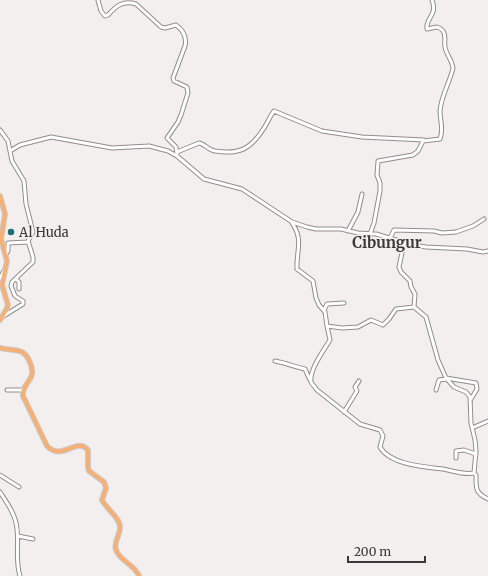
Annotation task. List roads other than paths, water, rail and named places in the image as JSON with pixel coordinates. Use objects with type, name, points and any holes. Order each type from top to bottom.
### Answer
[{"type":"main road","points":[[0,196],[5,214],[1,236],[1,246],[6,254],[7,266],[2,285],[8,305],[1,319]]},
{"type":"main road","points":[[0,348],[21,352],[28,359],[32,370],[32,375],[23,390],[24,399],[49,448],[54,451],[63,452],[79,446],[85,447],[88,450],[88,469],[104,482],[106,488],[102,500],[118,518],[120,524],[120,532],[115,545],[116,551],[139,576]]},
{"type":"street","points":[[98,0],[100,11],[105,16],[122,3],[133,2],[161,27],[165,28],[176,25],[180,28],[184,35],[186,41],[185,46],[173,78],[174,81],[187,87],[188,93],[178,122],[167,138],[169,142],[176,147],[177,154]]},
{"type":"street","points":[[177,154],[199,143],[202,143],[212,150],[232,153],[238,152],[258,137],[274,112],[322,131],[362,137],[426,140],[440,139],[443,133],[440,112],[441,104],[453,68],[444,46],[445,34],[437,27],[426,30],[426,27],[434,12],[432,0]]},
{"type":"street","points":[[0,130],[8,141],[12,160],[24,181],[26,204],[33,232],[28,242],[33,261],[11,284],[11,288],[16,296],[23,301],[23,304],[1,319]]},
{"type":"street","points":[[10,151],[20,145],[51,137],[112,148],[149,146],[177,154],[204,179],[242,189],[292,222],[316,229],[337,228],[370,234],[426,247],[467,249],[480,252],[488,251]]},
{"type":"street","points":[[370,234],[374,223],[380,191],[380,183],[377,175],[378,161],[413,155],[418,151],[422,142],[426,140]]},
{"type":"street","points":[[348,231],[358,212],[362,194]]},
{"type":"street","points":[[390,238],[394,230],[434,231],[442,233],[456,232],[473,226],[484,219]]},
{"type":"street","points":[[292,222],[299,234],[297,269],[313,280],[316,298],[324,310],[330,340],[317,362],[311,381]]},
{"type":"street","points":[[6,254],[8,252],[8,243],[28,242]]},
{"type":"street","points":[[404,243],[399,267],[401,272],[410,281],[411,287],[415,294],[414,306]]},
{"type":"street","points":[[0,278],[7,266]]},
{"type":"street","points":[[16,279],[19,282],[19,289]]},
{"type":"street","points":[[324,310],[327,304],[344,303]]},
{"type":"street","points":[[328,326],[351,328],[361,326],[371,320],[383,325],[395,310],[414,306]]},
{"type":"street","points":[[414,306],[426,317],[438,360],[446,379],[454,387],[468,394],[471,399]]},
{"type":"street","points":[[275,360],[294,367],[306,369],[309,378],[317,390],[326,398],[360,424],[380,430],[382,436],[380,447],[390,457],[418,467],[458,473],[474,473]]},
{"type":"street","points":[[436,390],[439,380],[446,379],[476,383],[476,389],[471,399],[472,428],[476,454],[474,473],[476,475],[477,491],[488,499]]},
{"type":"street","points":[[344,412],[357,391],[355,388],[359,381]]},
{"type":"street","points":[[7,390],[23,390]]},
{"type":"street","points":[[472,428],[488,421]]},
{"type":"street","points":[[456,458],[457,450],[464,450],[476,454]]},
{"type":"street","points":[[0,474],[19,487]]},
{"type":"street","points":[[0,492],[13,514],[16,524],[18,536],[17,558],[20,576]]},
{"type":"street","points":[[18,536],[33,539]]},
{"type":"place","name":"Al Huda","points":[[11,232]]},
{"type":"district","name":"Cibungur","points":[[387,242]]}]
